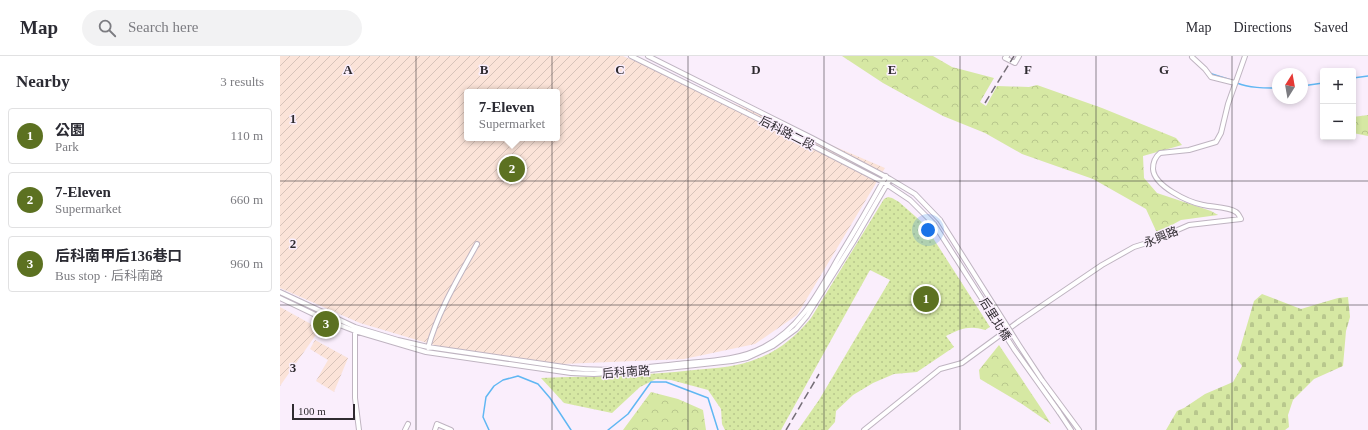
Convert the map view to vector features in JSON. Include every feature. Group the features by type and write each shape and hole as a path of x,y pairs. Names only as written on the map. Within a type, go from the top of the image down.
{"street":[{"name":"后科路二段","path":"631,56 885,183 910,200 934,224"},
{"name":"后科路二段","path":"648,56 888,177 915,194 940,220"},
{"path":"1007,56 1005,58 1015,63 1019,56"},
{"name":"永興路","path":"864,430 940,369 962,363 1024,317 1102,265 1134,247 1150,242 1189,225 1241,219 1235,211 1220,207 1202,205 1187,200 1174,193 1156,178 1153,171 1155,160 1157,155 1160,153 1189,150 1216,142 1221,133 1235,83 1245,56"},
{"path":"1192,57 1211,76 1235,83"},
{"path":"746,113 749,106"},
{"name":"后科南路","path":"281,299 355,329 426,352 571,373 594,374 679,367 748,358 773,346 792,332 804,320 888,177"},
{"name":"后里北橋","path":"940,220 1014,339 1079,430"},
{"name":"后里北橋","path":"934,224 1014,349 1071,430"},
{"name":"后科南路","path":"280,292 355,329 428,347 591,370 640,368 732,358 763,347 793,326 805,313 852,240"},
{"path":"426,352 447,300 477,244"},
{"path":"281,299 285,295"},
{"path":"355,329 355,398 360,430"},
{"path":"405,430 408,424"},
{"path":"435,430 437,424 451,430"}],"shaded area":[{"path":"280,56 623,56 885,168 797,315 755,344 684,359 562,364 444,348 360,323 280,288"},
{"path":"280,307 320,329 280,386"},
{"path":"315,340 348,358 334,392 316,381 328,360 310,349"}],"green space":[{"path":"842,56 933,56 952,67 994,78 980,102 986,106 997,86 1029,87 1037,85 1102,108 1176,138 1182,145 1143,156 1144,178 1157,193 1211,211 1218,215 1181,220 1157,233 1146,209 1093,179 1022,154 985,133 943,116 883,83"},
{"path":"1368,115 1368,136 1356,134 1356,117"},
{"path":"888,197 899,202 924,224 990,327 985,330 965,328 956,331 946,336 954,347 917,372 894,374 873,383 853,395 836,411 835,422 828,430 798,430 819,400 890,280 870,270 781,430 725,430 722,424 721,409 708,390 671,380 656,379 640,387 612,413 564,403 541,378 637,375 710,369 727,367 767,355 788,341 811,318 884,199"},
{"path":"1262,294 1301,309 1338,298 1348,297 1350,317 1346,331 1343,366 1314,379 1293,400 1288,415 1289,427 1285,430 1166,430 1177,411 1205,394 1233,382 1242,366 1237,359 1254,301"},
{"path":"999,345 1051,424 1022,404 980,379 979,370"},
{"path":"651,392 678,399 703,410 706,430 623,430"}],"waterway":[{"path":"1209,72 1231,80"},
{"path":"1356,78 1368,76"},
{"path":"1237,83 1252,87 1272,88"},
{"path":"1308,85 1320,83"},
{"path":"489,430 483,417 486,397 494,386 503,380 518,376 538,384 550,398 571,430"},
{"path":"608,430 628,414 651,382 666,382 708,398 718,430"}],"railway":[{"path":"985,103 1014,56"},
{"path":"786,430 819,374"}],"place":[{"name":"7-Eleven","path":"512,169"},
{"name":"公園","path":"926,299"},
{"name":"后科南甲后136巷口","path":"326,324"}]}
